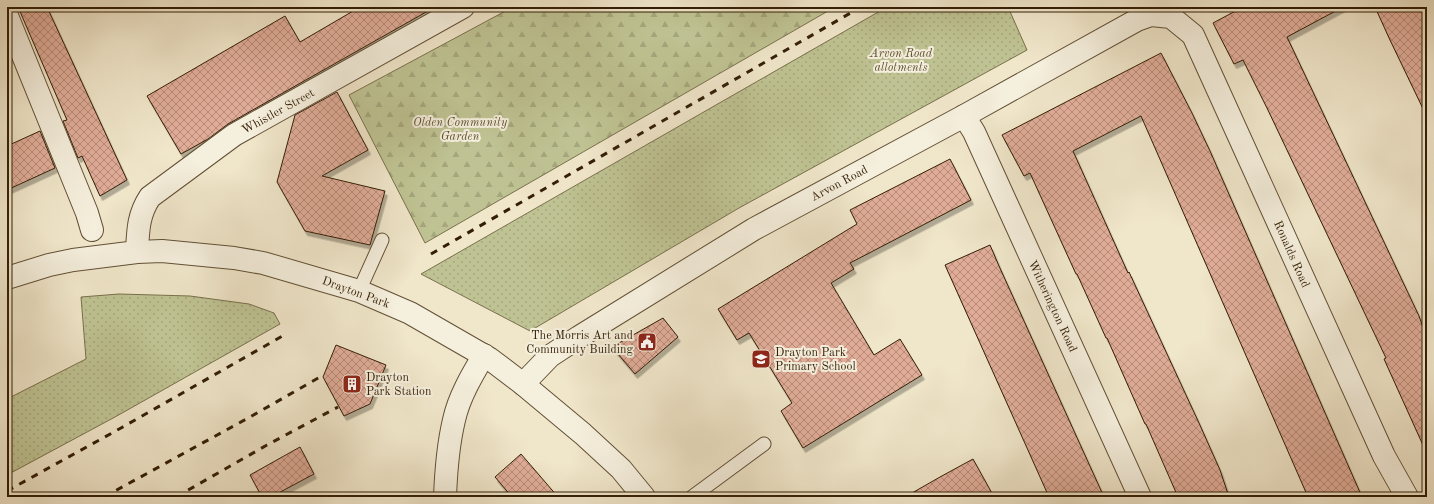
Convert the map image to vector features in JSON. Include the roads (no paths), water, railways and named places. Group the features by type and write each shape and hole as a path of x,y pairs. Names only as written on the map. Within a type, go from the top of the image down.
{"street":[{"name":"Whistler Street","path":"137,252 138,223 144,206 150,196 234,135 463,7"},
{"name":"Arvon Road","path":"523,384 550,356 754,229 964,116 1137,20 1152,15 1172,17"},
{"path":"7,16 87,213 92,230"},
{"name":"Ronalds Road","path":"1172,17 1193,35 1384,456 1407,497"},
{"name":"Witherington Road","path":"964,116 974,132 1140,497"},
{"name":"Drayton Park","path":"7,278 49,265 73,260 137,252 162,251 234,258 263,263 359,291 410,313 484,355 523,384 583,434 621,469 644,497"},
{"path":"445,497 446,468 454,419 467,384 484,355"}],"lane":[{"path":"359,291 382,240"},
{"path":"692,497 764,444"}],"railway":[{"path":"431,254 861,7"},
{"path":"7,491 286,334"},
{"path":"104,497 320,377"},
{"path":"176,497 267,445 338,407"}],"place":[{"name":"The Morris Art and Community Building","path":"647,342"},
{"name":"Drayton Park Primary School","path":"761,359"},
{"name":"Drayton Park Station","path":"352,384"}],"park label":[{"name":"Arvon Road allotments","path":"901,60"},
{"name":"Olden Community Garden","path":"460,129"}]}
